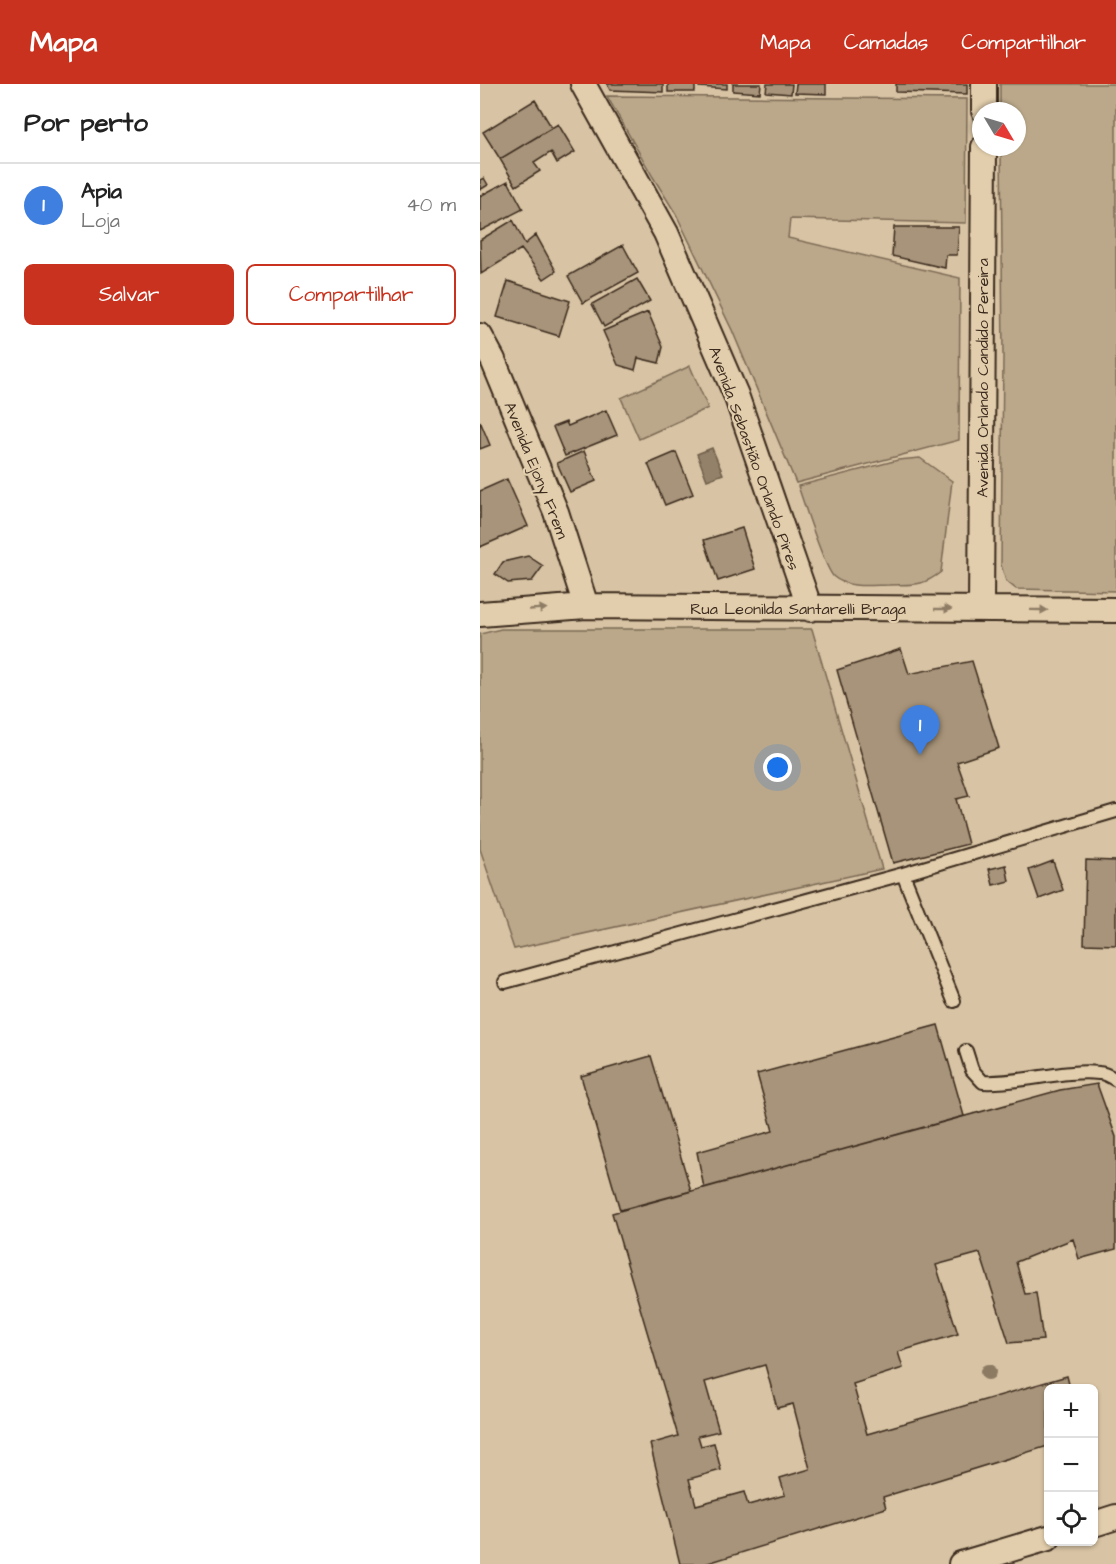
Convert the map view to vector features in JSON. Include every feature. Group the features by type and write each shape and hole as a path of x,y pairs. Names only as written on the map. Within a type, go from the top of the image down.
{"street":[{"name":"Avenida Sebastião Orlando Pires","path":"583,84 666,233 736,395 810,609"},
{"path":"984,84 984,102"},
{"name":"Avenida Orlando Candido Pereira","path":"981,609 984,156"},
{"name":"Avenida Ejony Frem","path":"480,336 493,360 556,512 586,606"},
{"name":"Rua Leonilda Santarelli Braga","path":"480,614 586,606 1116,610"},
{"path":"1098,1523 1116,1517"},
{"path":"962,1564 1044,1539"}],"lane":[{"path":"505,982 903,874 1116,811"},
{"path":"903,874 954,1001"},
{"path":"966,1051 972,1070 983,1082 1003,1083 1080,1073 1101,1073 1116,1080"}],"shaded area":[{"path":"1000,84 1116,84 1116,591 1016,589 1006,581 1001,565 1003,357 1001,156 1026,156 1026,102 1000,102"},
{"path":"607,96 967,99 966,223 790,219 788,238 960,278 959,440 796,483 732,330 676,214"},
{"path":"690,366 708,408 639,439 621,398"},
{"path":"712,448 723,474 707,480 697,454"},
{"path":"920,458 952,481 941,572 923,582 911,584 853,585 834,577 820,549 798,486 898,460"},
{"path":"501,629 812,629 882,869 514,949 480,849 480,634"}],"building":[{"path":"607,84 663,84 663,92 610,90"},
{"path":"668,84 695,84 695,92 668,92"},
{"path":"699,84 727,84 727,89 699,87"},
{"path":"733,84 761,84 760,93 733,91"},
{"path":"767,84 792,84 791,94 766,92"},
{"path":"796,84 826,84 826,94 795,93"},
{"path":"896,84 967,84 967,94 896,92"},
{"path":"535,100 552,128 500,159 483,132"},
{"path":"558,124 575,152 557,163 551,152 534,163 540,171 516,186 500,159"},
{"path":"484,178 488,185 480,190 480,180"},
{"path":"508,181 523,209 480,231 480,196"},
{"path":"513,220 525,244 536,235 556,271 544,279 521,249 481,274 480,240"},
{"path":"894,227 959,227 957,255 946,255 945,268 892,256"},
{"path":"623,245 638,273 583,303 568,276"},
{"path":"637,279 650,301 604,327 592,304"},
{"path":"508,281 570,301 559,336 497,317"},
{"path":"648,312 663,347 659,363 638,358 635,370 618,365 603,331"},
{"path":"606,410 617,435 565,456 553,427 566,422 568,426"},
{"path":"480,421 490,445 480,449"},
{"path":"584,451 596,481 570,492 557,463"},
{"path":"676,452 693,494 665,505 648,464"},
{"path":"507,479 528,526 480,547 480,491"},
{"path":"742,528 755,569 718,581 704,540"},
{"path":"528,556 543,566 532,581 508,583 495,574 503,562"},
{"path":"901,649 909,674 972,661 999,748 957,762 969,796 956,799 968,844 893,863 837,670"},
{"path":"1086,860 1116,861 1116,945 1084,944"},
{"path":"1053,861 1063,890 1039,899 1029,870"},
{"path":"1006,865 1009,881 993,885 989,869"},
{"path":"938,1025 964,1116 704,1188 697,1152 773,1131 757,1074"},
{"path":"651,1056 691,1191 620,1210 581,1076"},
{"path":"1097,1084 1116,1137 1116,1249 1079,1259 1073,1239 1016,1262 1025,1294 1036,1293 1043,1340 1009,1343 980,1253 936,1265 958,1334 898,1352 903,1368 853,1384 867,1434 1067,1376 1069,1384 1044,1384 1044,1447 883,1497 886,1508 705,1564 680,1564 650,1444 678,1436 612,1213 1060,1090","holes":["765,1365 777,1408 793,1404 810,1469 780,1478 785,1495 748,1505 744,1492 696,1505 689,1479 721,1470 714,1443 701,1446 698,1436 719,1431 705,1382"]}],"place":[{"name":"Apia","path":"920,755"}]}
